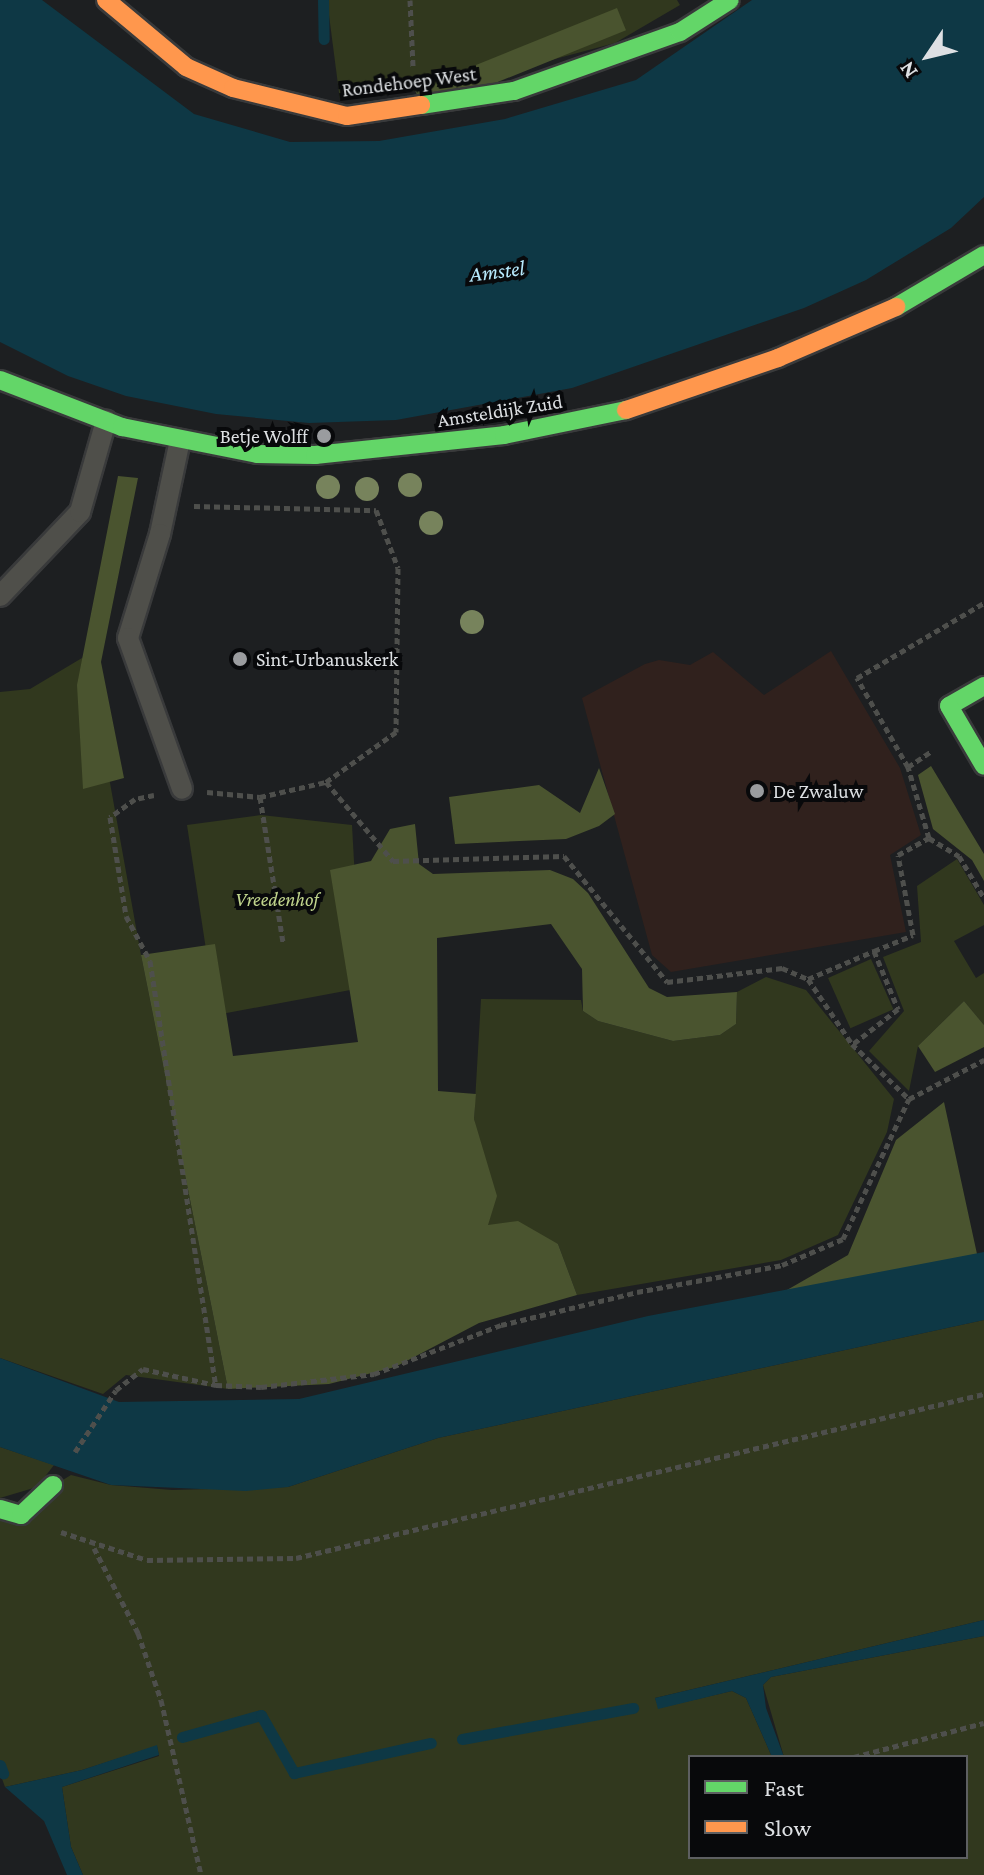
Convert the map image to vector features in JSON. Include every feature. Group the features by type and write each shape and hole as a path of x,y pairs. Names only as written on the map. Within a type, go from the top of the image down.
{"street":[{"name":"Rondehoep West","path":"106,0 186,67 233,88 347,116 514,91 595,66 680,32 730,0"},
{"name":"Amsteldijk Zuid","path":"0,380 106,421 180,440 257,454 315,455 504,435 607,416 778,358 918,297 984,255"},
{"path":"984,686 949,706 984,766"},
{"path":"0,1509 21,1515 53,1485"}],"lane":[{"path":"0,596 80,512 106,421"},
{"path":"180,440 128,638 182,789"}],"path":[{"path":"410,0 412,104"},
{"path":"165,505 376,510 398,568 396,732 326,782 260,797 182,789 135,799 110,817 126,916 150,961 216,1385"},
{"path":"984,603 857,678 908,767 929,838 959,856 984,898"},
{"path":"908,767 963,730"},
{"path":"326,782 393,861 564,856 667,982 782,968 808,979 852,1044 909,1099"},
{"path":"260,797 283,943"},
{"path":"808,979 913,935 898,855 929,838"},
{"path":"852,1044 898,1009 874,951"},
{"path":"53,1485 116,1390 143,1369 216,1385 261,1387 374,1374 501,1325 637,1292 782,1265 843,1239 909,1099 984,1060"},
{"path":"201,1875 161,1700 138,1633 93,1546 147,1560 296,1558 984,1394"},
{"path":"862,1755 984,1723"}],"shaded area":[{"name":"De Zwaluw","path":"831,651 900,768 921,835 890,855 906,932 671,972 652,955 582,698 645,664 659,660 690,665 713,652 764,695"}],"green space":[{"path":"327,0 677,0 680,5 615,43 454,86 340,100"},
{"path":"617,8 626,30 424,112 415,90"},
{"path":"118,476 138,478 101,662 124,778 83,789 77,685"},
{"path":"87,655 141,955 228,1389 126,1375 103,1394 0,1358 0,692 30,689"},
{"path":"931,766 984,854 984,881 972,860 933,829 918,775"},
{"path":"599,768 615,814 599,826 566,839 455,844 449,797 539,785 580,813"},
{"name":"Vreedenhof","path":"261,815 352,825 361,988 216,1015 187,825"},
{"path":"415,824 419,864 433,874 550,870 573,879 588,893 649,988 667,997 737,992 736,1024 720,1035 673,1041 598,1021 583,1011 582,969 551,924 437,938 438,1091 476,1094 474,1119 497,1196 488,1225 518,1221 558,1244 577,1295 479,1323 395,1367 329,1384 228,1389 141,955 215,944 233,1056 358,1042 330,870 371,861 390,829"},
{"path":"957,859 984,905 984,925 954,941 976,978 984,973 984,1025 964,1001 918,1046 909,1091 869,1051 904,1011 883,957 921,942 917,886"},
{"path":"871,959 893,1009 850,1028 828,978"},
{"path":"766,977 806,990 894,1099 887,1132 838,1235 781,1260 577,1295 558,1244 487,1226 474,1119 481,999 581,1000 583,1011 598,1021 673,1041 720,1035 736,1024 737,992"},
{"path":"964,1001 984,1025 984,1047 935,1072 918,1046"},
{"path":"944,1102 977,1254 780,1294 848,1255 896,1140"},
{"path":"984,1320 984,1620 655,1698 659,1708 732,1691 746,1698 771,1755 688,1755 688,1859 968,1859 968,1755 783,1755 763,1685 771,1677 984,1636 984,1875 83,1875 71,1847 62,1787 159,1756 157,1746 82,1770 5,1787 0,1773 0,1518 71,1475 111,1485 172,1490 288,1487 438,1438"},
{"path":"0,1447 54,1465 37,1487 0,1498"}],"water":[{"name":"Amstel","path":"0,0 42,0 194,114 290,142 379,141 505,119 636,80 752,0 984,0 984,197 951,228 866,280 804,308 572,388 396,420 309,423 216,414 126,396 68,376 0,342"},
{"path":"984,1252 984,1320 438,1438 288,1487 246,1491 111,1485 0,1447 0,1358 119,1402 299,1399 648,1316"},
{"path":"984,1620 984,1636 771,1677 763,1685 766,1708 783,1755 771,1755 746,1698 732,1691 658,1709 655,1698"},
{"path":"157,1745 159,1755 62,1787 71,1847 83,1875 67,1875 44,1821 5,1787 82,1770"}],"waterway":[{"path":"323,0 324,39"},
{"path":"462,1739 633,1708"},
{"path":"182,1737 261,1715 294,1773 431,1743"},
{"path":"0,1765 3,1773"}],"traffic: fast":[{"path":"421,105 514,91 680,32 730,0"},
{"path":"896,307 984,255"},
{"path":"0,380 122,427 257,454 315,455 504,435 626,410"},
{"path":"984,686 949,706 984,766"},
{"path":"0,1509 21,1515 53,1485"}],"traffic: slow":[{"path":"106,0 186,67 233,88 347,116 421,105"},
{"path":"626,410 778,358 896,307"}],"place":[{"name":"Betje Wolff","path":"324,436"},
{"name":"Sint-Urbanuskerk","path":"240,659"},
{"name":"De Zwaluw","path":"757,791"}]}
